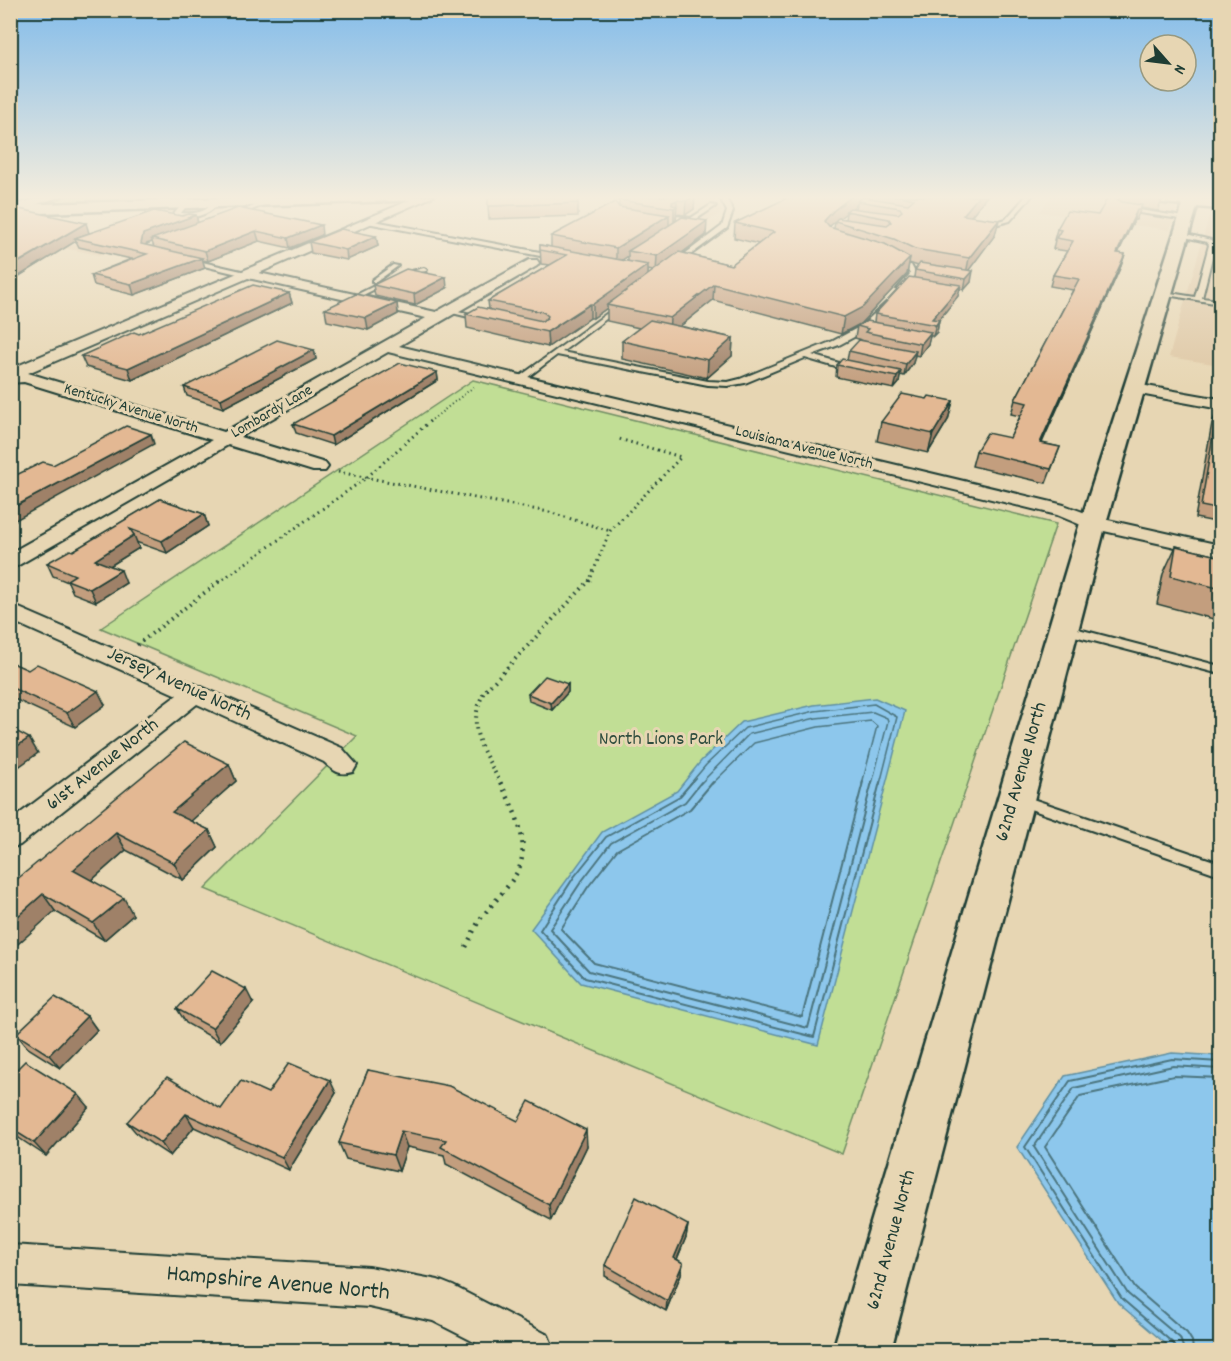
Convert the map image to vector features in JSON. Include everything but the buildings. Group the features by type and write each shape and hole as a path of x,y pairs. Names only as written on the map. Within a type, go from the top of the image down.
{"street":[{"path":"10,377 280,260"},
{"name":"62nd Avenue North","path":"862,1350 1093,523 1135,388 1181,296 1183,260"},
{"name":"Lombardy Lane","path":"10,562 533,263"},
{"path":"246,274 348,297 444,314"},
{"name":"Louisiana Avenue North","path":"386,347 1064,512 1093,523 1221,551"},
{"name":"Kentucky Avenue North","path":"10,377 25,377 319,467"},
{"path":"1135,388 1221,404"},
{"name":"Jersey Avenue North","path":"10,611 301,740 333,755 344,765"},
{"name":"61st Avenue North","path":"10,837 195,693"},
{"name":"Hampshire Avenue North","path":"10,1265 369,1287 438,1301 533,1350"}],"lane":[{"path":"181,260 246,274"},
{"path":"666,270 681,260"},
{"path":"555,353 708,383 728,384 742,381 836,343 864,328 915,270 894,260"},
{"path":"348,297 395,266"},
{"path":"348,297 405,273 424,270"},
{"path":"905,283 917,285"},
{"path":"1181,296 1221,302"},
{"path":"520,379 629,300"},
{"path":"444,314 484,318"},
{"path":"864,328 875,330"},
{"path":"836,343 847,346"},
{"path":"806,356 865,372"},
{"path":"1063,629 1221,670"},
{"path":"1015,798 1221,869"}],"path":[{"path":"120,659 206,591 366,478 424,426 494,373"},
{"path":"466,947 479,921 519,868 523,850 522,835 510,801 479,741 474,722 476,708 484,692 588,584 610,531 681,457 619,439"},
{"path":"319,467 549,512 610,531"}],"shaded area":[{"path":"1197,260 1220,260 1220,365 1169,357"}],"green space":[{"name":"North Lions Park","path":"473,380 1056,524 842,1154 205,889 357,736 101,628"}],"water":[{"path":"875,698 905,711 818,1045 581,983 531,929 602,832 677,791 701,761 742,722 814,705"},
{"path":"1172,1053 1220,1056 1220,1350 1173,1350 1118,1303 1017,1147 1065,1076"}]}
